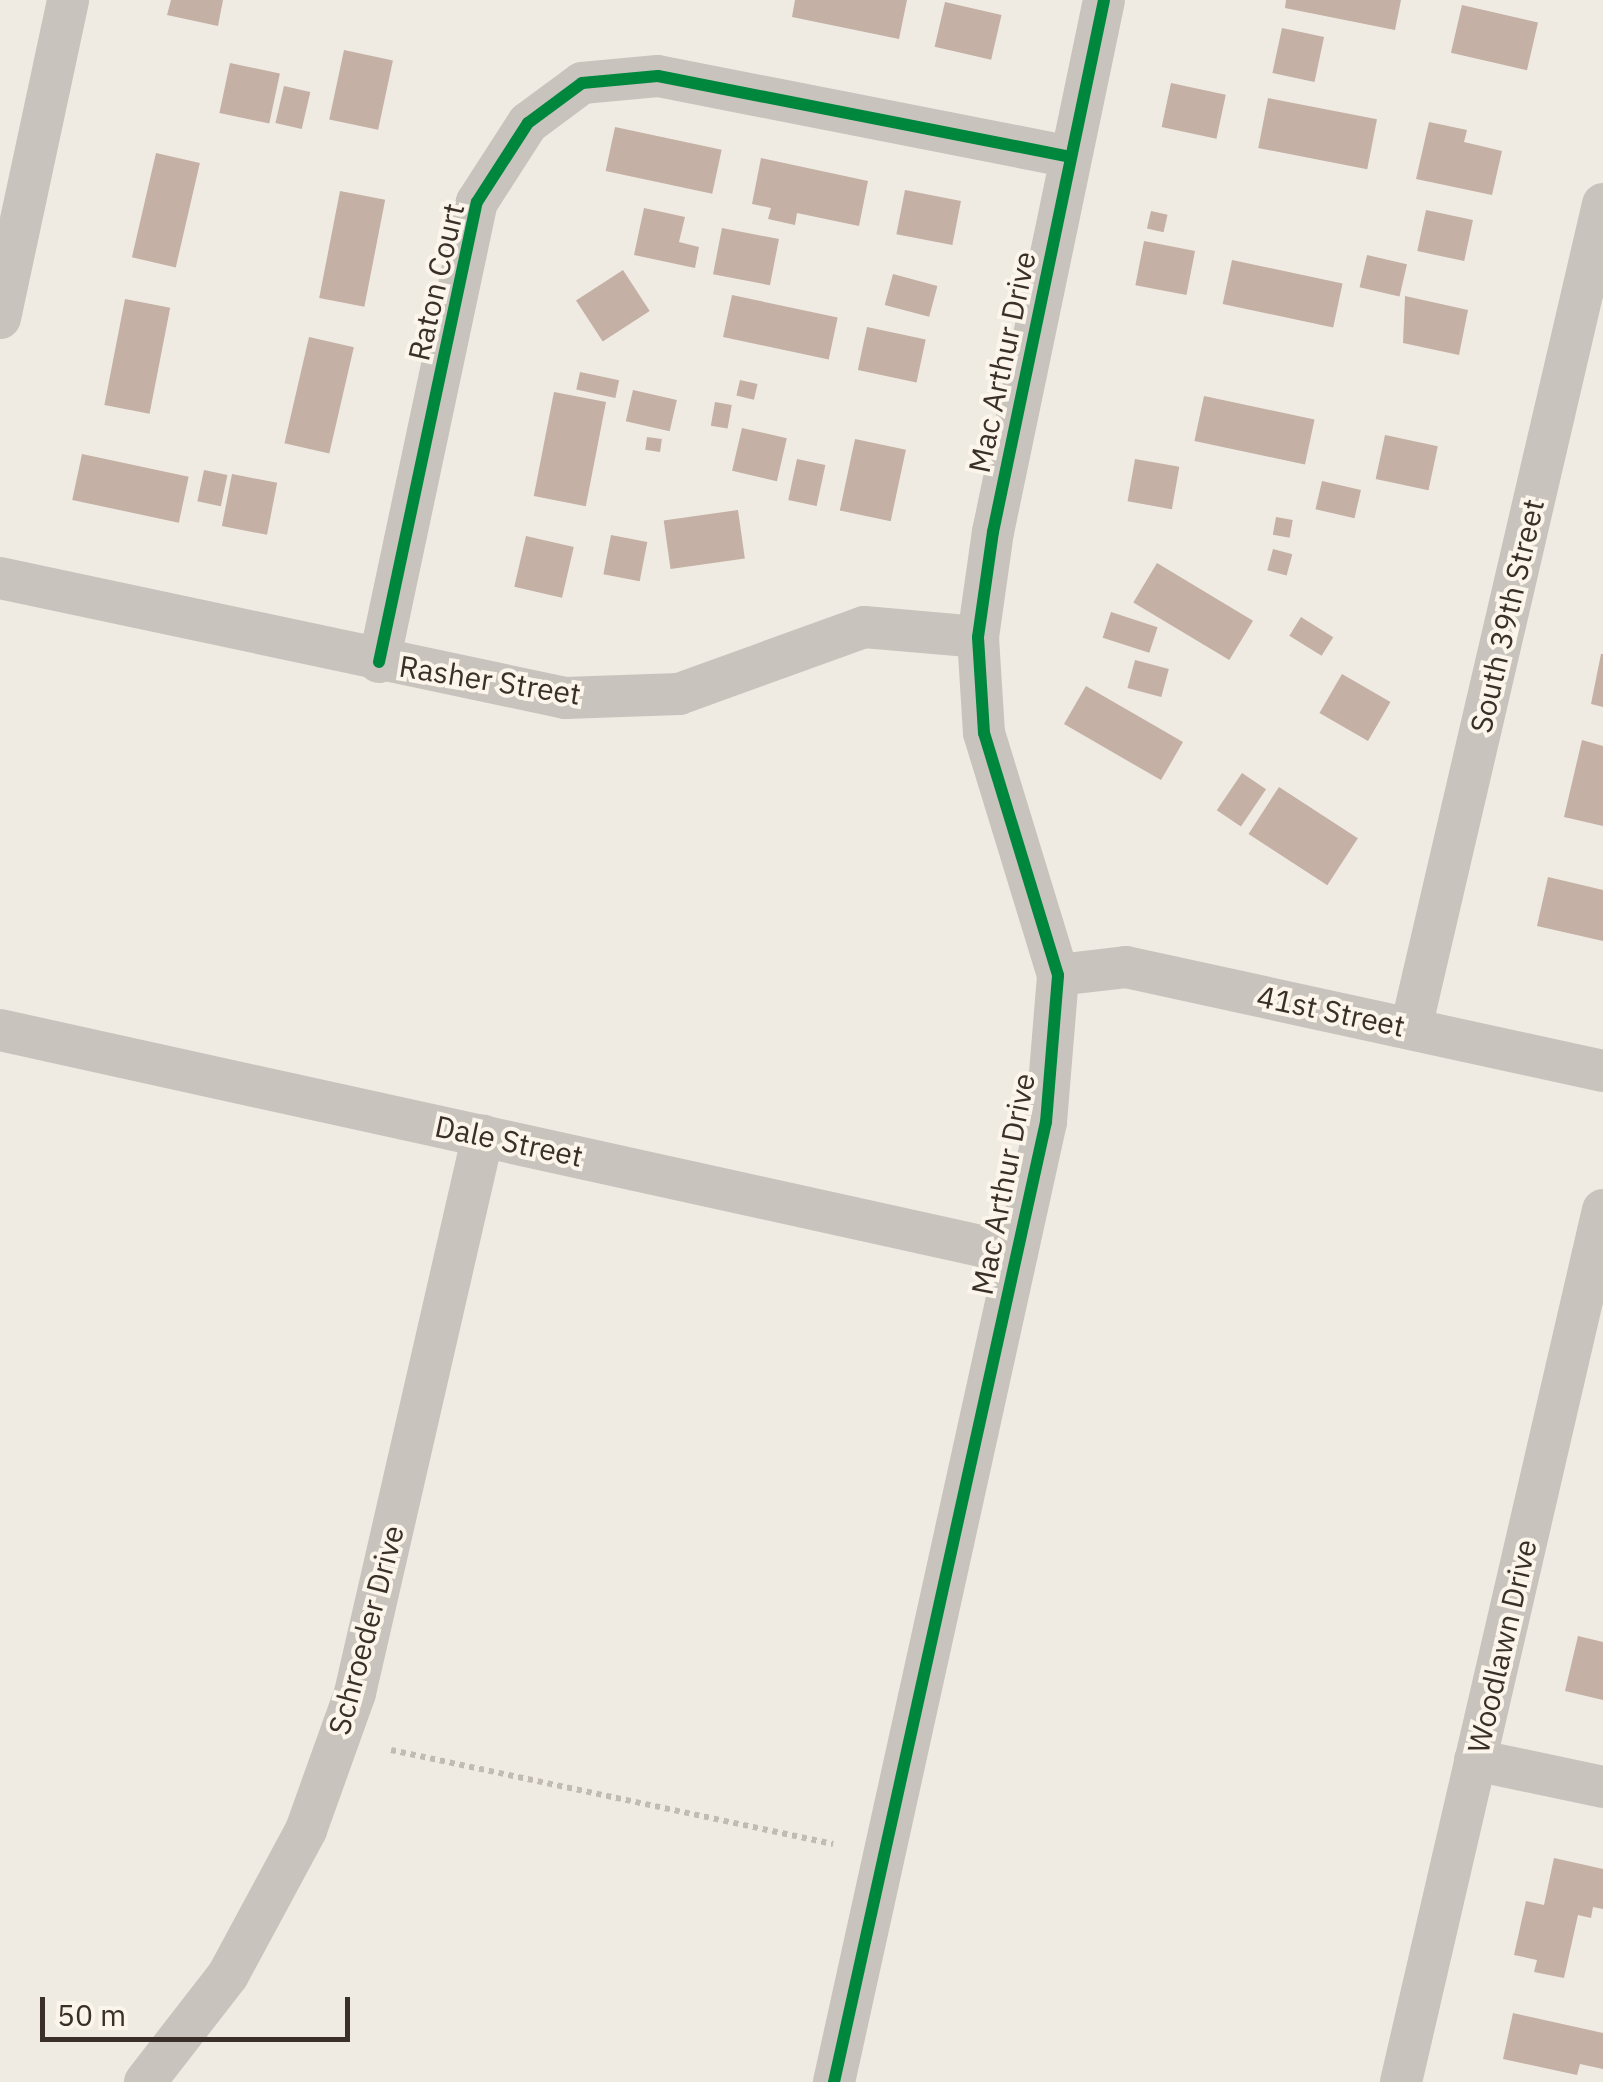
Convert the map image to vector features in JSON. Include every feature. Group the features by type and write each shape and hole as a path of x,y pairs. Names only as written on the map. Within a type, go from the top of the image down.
{"street":[{"path":"0,318 68,0"},
{"name":"Mac Arthur Drive","path":"834,2082 1046,1122 1058,975 984,734 978,637 992,532 1104,0"},
{"name":"Raton Court","path":"378,662 477,202 528,123 582,83 658,76 1070,157"},
{"name":"South 39th Street","path":"1412,1028 1603,204"},
{"name":"Rasher Street","path":"0,578 378,662 565,698 680,694 864,627 978,637"},
{"name":"41st Street","path":"1058,975 1126,968 1603,1071"},
{"name":"Dale Street","path":"0,1030 1017,1254"},
{"name":"Schroeder Drive","path":"145,2082 228,1975 306,1830 355,1692 484,1135"},
{"name":"Woodlawn Drive","path":"1401,2082 1603,1210"},
{"path":"1476,1760 1603,1787"}],"path":[{"path":"391,1750 833,1844"}],"building":[{"path":"171,0 223,0 218,26 167,15"},
{"path":"795,0 907,0 899,39 792,17"},
{"path":"1286,0 1401,0 1395,30 1285,8"},
{"path":"945,2 1002,15 991,60 935,47"},
{"path":"1462,5 1538,23 1527,70 1451,53"},
{"path":"1282,28 1324,37 1314,82 1272,73"},
{"path":"344,50 393,60 378,130 329,119"},
{"path":"230,63 280,74 269,123 219,113"},
{"path":"1171,83 1226,95 1216,139 1162,127"},
{"path":"284,86 310,92 302,129 275,123"},
{"path":"1268,98 1377,119 1367,169 1258,148"},
{"path":"1429,122 1467,130 1464,142 1502,151 1492,195 1416,179"},
{"path":"615,127 722,150 712,194 606,171"},
{"path":"156,153 200,163 176,267 132,257"},
{"path":"761,158 868,181 859,226 797,213 795,225 768,219 771,208 752,204"},
{"path":"905,190 961,201 952,245 896,234"},
{"path":"340,191 385,200 364,307 319,298"},
{"path":"644,208 685,217 679,242 699,247 695,268 634,255"},
{"path":"1426,210 1473,220 1464,261 1417,251"},
{"path":"1151,211 1168,215 1164,232 1147,229"},
{"path":"722,228 779,239 770,285 713,274"},
{"path":"1144,241 1195,251 1186,295 1135,285"},
{"path":"1367,255 1407,264 1400,296 1360,287"},
{"path":"1232,260 1343,283 1333,328 1223,304"},
{"path":"623,270 650,311 603,342 576,300"},
{"path":"893,274 937,286 929,317 885,305"},
{"path":"732,295 838,317 829,360 723,337"},
{"path":"1405,296 1468,310 1459,355 1403,343"},
{"path":"125,299 170,308 150,414 104,405"},
{"path":"867,327 926,339 917,383 858,370"},
{"path":"309,337 354,347 329,454 284,443"},
{"path":"580,372 619,380 615,398 576,390"},
{"path":"740,380 758,384 754,400 736,396"},
{"path":"633,390 677,400 670,431 626,421"},
{"path":"554,392 606,402 586,506 534,496"},
{"path":"1204,396 1315,419 1305,464 1194,441"},
{"path":"715,402 732,405 728,429 711,426"},
{"path":"742,428 787,438 777,481 732,471"},
{"path":"1385,435 1438,446 1428,490 1376,479"},
{"path":"647,437 662,439 660,452 645,450"},
{"path":"855,439 906,450 891,521 840,510"},
{"path":"82,454 189,477 179,523 72,500"},
{"path":"797,459 825,465 817,506 788,500"},
{"path":"1135,459 1179,467 1172,509 1128,501"},
{"path":"204,470 227,475 221,506 197,501"},
{"path":"232,474 277,483 267,535 222,526"},
{"path":"1322,481 1361,490 1354,518 1315,509"},
{"path":"738,510 745,559 671,569 664,520"},
{"path":"1276,517 1293,520 1290,538 1273,535"},
{"path":"611,535 647,542 640,581 603,574"},
{"path":"526,536 574,547 562,598 514,587"},
{"path":"1273,549 1292,554 1287,575 1267,570"},
{"path":"1157,563 1253,621 1229,660 1133,602"},
{"path":"1111,612 1158,627 1149,653 1103,638"},
{"path":"1301,617 1333,637 1322,656 1289,636"},
{"path":"1603,654 1603,707 1591,704"},
{"path":"1135,660 1169,669 1161,697 1127,688"},
{"path":"1342,674 1390,702 1368,741 1320,713"},
{"path":"1086,686 1183,742 1161,780 1064,724"},
{"path":"1582,740 1603,746 1603,826 1564,817"},
{"path":"1242,773 1266,789 1241,827 1217,810"},
{"path":"1279,787 1358,838 1327,885 1249,834"},
{"path":"1548,877 1603,890 1603,941 1537,926"},
{"path":"1578,1636 1603,1642 1603,1700 1565,1691"},
{"path":"1554,1858 1603,1869 1603,1909 1593,1907 1591,1918 1578,1915 1564,1978 1534,1972 1537,1960 1514,1955 1526,1901 1544,1905"},
{"path":"1513,2013 1603,2033 1603,2069 1580,2064 1577,2075 1503,2059"}],"cycle path":[{"path":"834,2082 1046,1122 1058,975 984,733 978,637 993,532 1104,0"},
{"path":"379,662 477,202 528,123 582,83 658,76 1070,157"}]}
